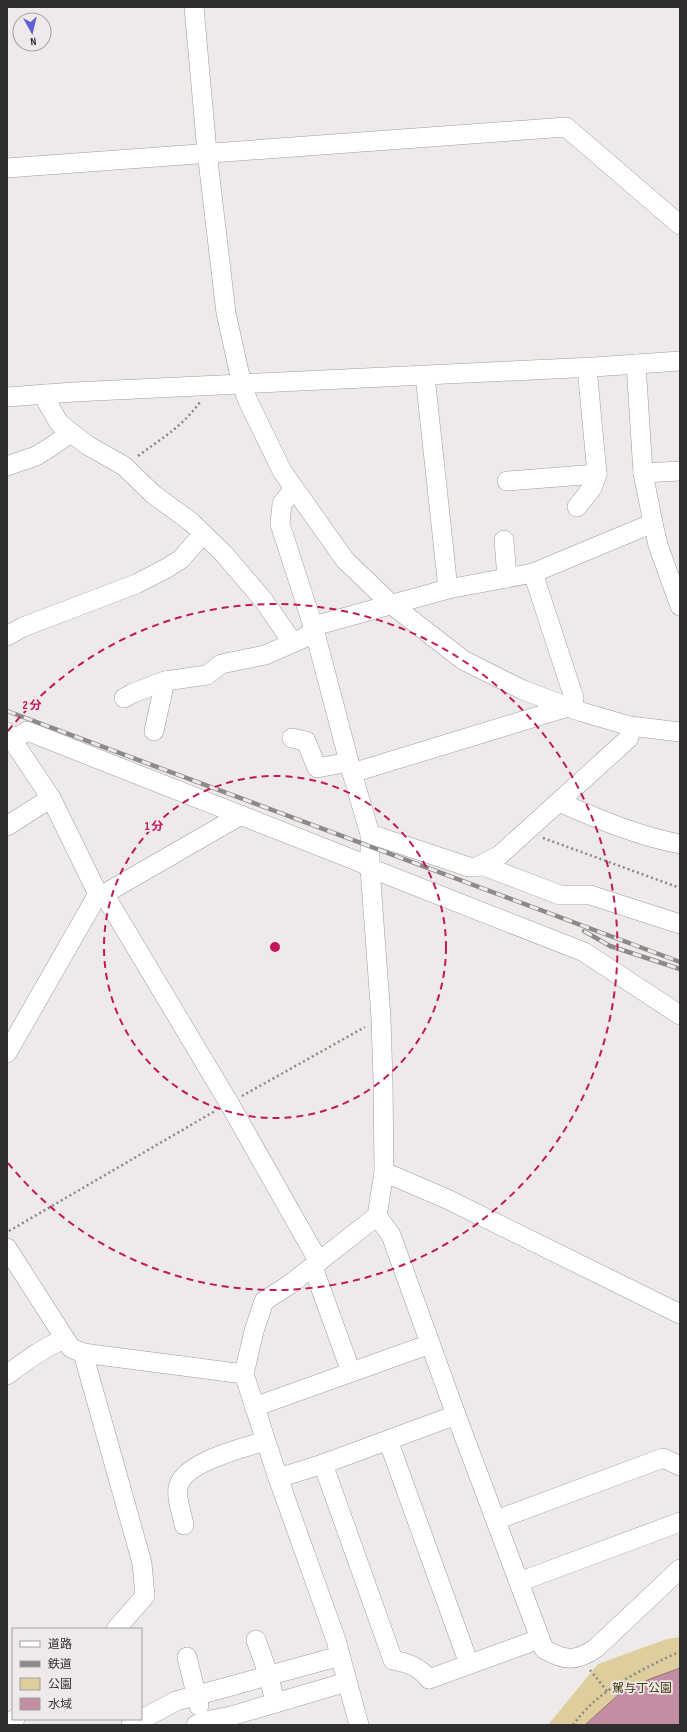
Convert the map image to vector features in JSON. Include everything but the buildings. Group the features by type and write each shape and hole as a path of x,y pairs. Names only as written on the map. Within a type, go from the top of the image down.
{"street":[{"path":"194,7 207,152 226,313 242,385 248,401 282,471 345,560 391,604 464,660 523,690 568,707 630,726 680,732"},
{"path":"7,168 207,152 566,127 680,225"},
{"path":"7,397 201,386 587,368 680,361"},
{"path":"636,364 643,473 653,523 671,556 680,606"},
{"path":"577,507 592,488 597,474 587,368"},
{"path":"425,376 448,588"},
{"path":"45,394 47,402 58,423 87,445 124,466 154,495 190,521 203,534 248,581 293,643"},
{"path":"7,466 36,456 71,433"},
{"path":"643,473 680,470"},
{"path":"507,481 597,474"},
{"path":"294,488 282,504 280,524 314,629 350,767 370,834 370,868 381,1018 384,1172 377,1216 316,1264 264,1301 254,1331 244,1374 278,1478 336,1640 359,1725"},
{"path":"124,698 165,681 207,675 221,664 265,655 304,638 321,624 448,588 533,573 653,523"},
{"path":"7,636 23,627 136,584 167,568 181,559 203,534"},
{"path":"504,540 506,578"},
{"path":"292,738 306,741 317,768 350,767 568,707 574,698 533,573"},
{"path":"154,731 165,681"},
{"path":"370,834 469,867 477,867 500,855 629,738 630,726"},
{"path":"351,1372 316,1264 229,1103 101,894 51,798 10,736 27,731 584,952 680,1015"},
{"path":"7,826 51,798"},
{"path":"559,802 615,826 680,844"},
{"path":"7,1053 101,894 241,815"},
{"path":"481,864 560,896 590,895 680,924"},
{"path":"384,1172 447,1199 680,1314"},
{"path":"377,1216 391,1235 456,1415 544,1649 570,1660 580,1657 596,1648 680,1570"},
{"path":"7,1248 71,1348 83,1353 244,1374"},
{"path":"7,1375 32,1357 53,1344 65,1339"},
{"path":"254,1407 430,1344"},
{"path":"83,1353 142,1563 145,1596 117,1628"},
{"path":"278,1478 323,1464 456,1415"},
{"path":"388,1440 469,1664"},
{"path":"184,1525 178,1488 182,1478 209,1459 266,1441"},
{"path":"496,1520 663,1458 680,1466"},
{"path":"323,1464 393,1660 408,1662 423,1670 429,1679 539,1639"},
{"path":"519,1582 680,1522"},
{"path":"256,1640 269,1676 275,1703"},
{"path":"142,1719 176,1701 340,1656"},
{"path":"187,1657 196,1696 200,1723 231,1716 347,1682"},
{"path":"131,1725 140,1720"}],"path":[{"path":"124,466 175,430 189,417 201,401 201,386"},
{"path":"526,832 680,888"},
{"path":"7,1232 229,1103 381,1018"},
{"path":"573,1725 579,1716 607,1691 630,1676 674,1654 680,1653"},
{"path":"580,1657 607,1691"}],"green space":[{"name":"駕与丁公園","path":"680,1637 680,1725 548,1725 598,1664 667,1639"}],"water":[{"path":"680,1668 680,1725 585,1725 619,1694 650,1679"}],"railway":[{"path":"7,711 680,962"},
{"path":"584,931 610,946 680,969"}]}
